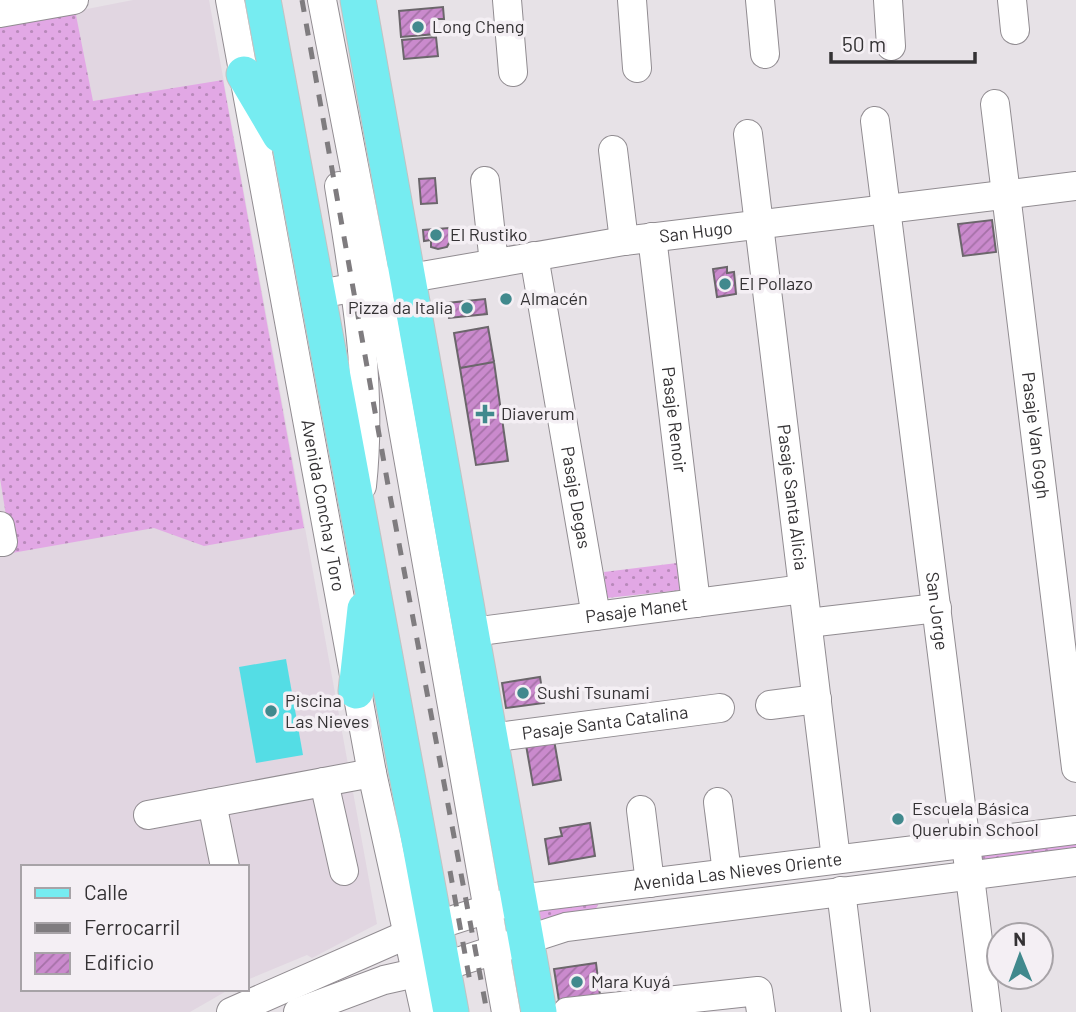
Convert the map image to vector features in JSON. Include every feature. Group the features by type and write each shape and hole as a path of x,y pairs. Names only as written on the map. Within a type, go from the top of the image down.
{"main road":[{"name":"Avenida Concha y Toro","path":"263,0 369,571 420,931 429,970 451,1012"},
{"path":"358,0 380,284 474,647 490,738 503,904 510,946 539,1012"},
{"path":"244,74 293,157"},
{"path":"356,691 369,571"}],"street":[{"path":"0,13 74,0"},
{"name":"Avenida Concha y Toro","path":"230,0 372,773 420,931"},
{"path":"311,0 380,284 366,403 359,512"},
{"path":"322,0 380,284 465,789 503,904"},
{"path":"507,0 513,72"},
{"path":"632,0 637,68"},
{"path":"760,0 765,54"},
{"path":"888,0 891,46"},
{"path":"1012,0 1015,30"},
{"name":"Pasaje Van Gogh","path":"995,104 1076,768"},
{"name":"San Jorge","path":"875,121 987,1012"},
{"name":"Pasaje Santa Alicia","path":"748,134 836,859"},
{"name":"Pasaje Renoir","path":"613,150 638,239 696,603"},
{"path":"485,181 494,263"},
{"name":"San Hugo","path":"318,294 638,239 1076,186"},
{"name":"Pasaje Degas","path":"534,256 596,615"},
{"path":"0,526 3,542 0,542"},
{"name":"Pasaje Manet","path":"474,647 596,615 803,589"},
{"path":"808,623 937,608"},
{"path":"465,789 474,647"},
{"path":"770,705 817,699"},
{"name":"Pasaje Santa Catalina","path":"490,738 720,708"},
{"path":"148,815 372,773"},
{"path":"324,782 344,871"},
{"path":"719,802 727,873"},
{"path":"212,803 225,865"},
{"path":"641,810 659,882 672,912"},
{"name":"Avenida Las Nieves Oriente","path":"231,1012 420,931 503,904 1076,830"},
{"name":"Avenida Las Nieves Oriente","path":"298,1012 384,979 429,970 588,923 1076,862"},
{"path":"841,891 856,1012"},
{"path":"506,1012 510,946"},
{"name":"Avenida Concha y Toro","path":"425,1012 429,970"},
{"path":"567,1012 708,1004 758,991 761,1012"}],"shaded area":[{"path":"133,0 209,0 377,924 312,958 307,955 248,980 248,865 21,865 21,991 227,991 190,1012 0,1012 0,26"},
{"path":"75,10 93,101 223,80 304,528 204,546 154,528 12,553 0,478 0,26"},
{"path":"677,563 682,590 607,598 604,572"},
{"path":"1076,842 1076,855 976,867 975,855"},
{"path":"652,894 599,903 593,914 532,927 529,908"}],"water":[{"name":"Piscina Las Nieves","path":"286,659 303,755 256,763 239,667"}],"building":[{"name":"Long Cheng","path":"443,7 444,19 435,19 436,34 401,37 399,11"},
{"path":"436,37 438,56 404,59 402,40"},
{"path":"435,178 437,203 421,204 419,179"},
{"path":"992,220 996,252 963,256 958,224"},
{"name":"El Rustiko","path":"449,228 450,241 447,247 438,249 431,247 431,240 424,241 423,230"},
{"name":"El Pollazo","path":"727,267 727,273 734,272 736,294 717,297 713,269"},
{"name":"Pizza da Italia","path":"485,299 487,314 449,318 447,303"},
{"path":"488,327 494,362 460,368 454,333"},
{"name":"Diaverum","path":"494,362 508,461 476,465 460,368"},
{"name":"Sushi Tsunami","path":"540,677 544,703 506,708 502,683"},
{"path":"554,740 561,780 533,785 526,745"},
{"path":"590,823 595,856 549,864 545,839 562,836 560,828"},
{"name":"Mara Kuyá","path":"596,963 600,995 559,1001 554,969"}],"railway":[{"path":"302,0 388,485 487,1012"},
{"path":"450,871 470,982"}],"place":[{"name":"Long Cheng","path":"418,27"},
{"name":"El Rustiko","path":"436,235"},
{"name":"El Pollazo","path":"725,284"},
{"name":"Almacén","path":"506,299"},
{"name":"Pizza da Italia","path":"467,308"},
{"name":"Diaverum","path":"485,414"},
{"name":"Sushi Tsunami","path":"523,693"},
{"name":"Piscina Las Nieves","path":"271,711"},
{"name":"Escuela Básica Querubin School","path":"898,819"},
{"name":"Mara Kuyá","path":"577,982"}]}
